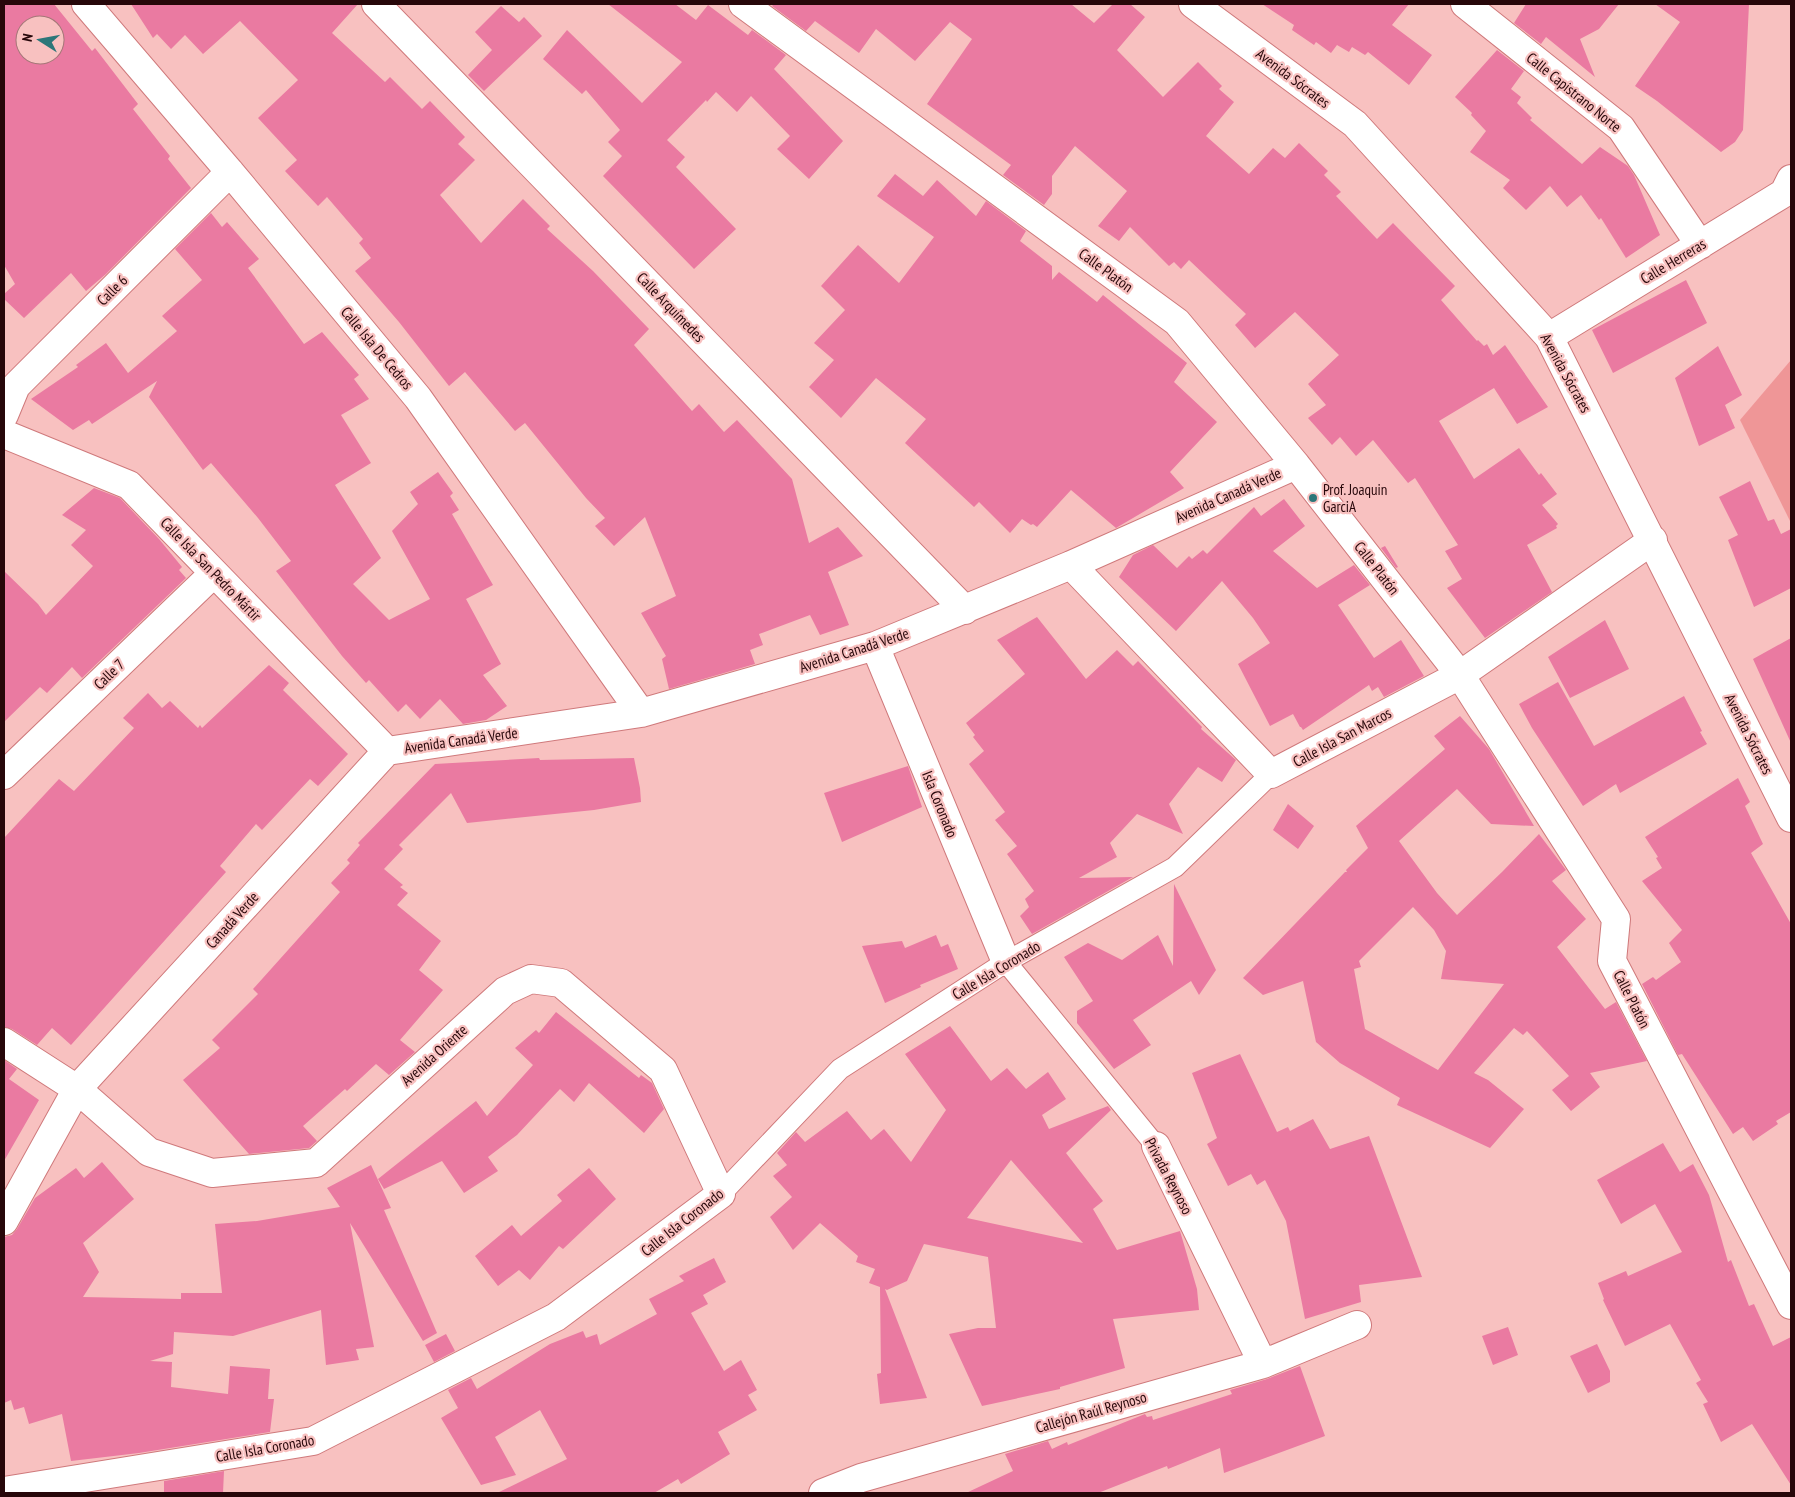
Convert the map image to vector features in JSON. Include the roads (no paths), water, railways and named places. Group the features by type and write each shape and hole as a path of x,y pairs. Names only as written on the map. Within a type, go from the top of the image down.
{"street":[{"name":"Calle Isla De Cedros","path":"86,4 230,172 418,398 641,713"},
{"name":"Calle Arquímedes","path":"376,4 965,610"},
{"name":"Calle Platón","path":"743,4 1177,322 1296,465 1460,675 1616,919 1612,961 1791,1305"},
{"name":"Avenida Sócrates","path":"1193,4 1355,124 1549,337 1653,540 1791,818"},
{"name":"Calle Capistrano Norte","path":"1465,4 1621,128 1700,245"},
{"name":"Calle 6","path":"4,415 16,386 230,172"},
{"name":"Calle Herreras","path":"1549,337 1784,193 1791,179"},
{"name":"Calle Isla San Pedro Mártir","path":"4,434 129,485 387,750"},
{"name":"Avenida Canadá Verde","path":"387,750 641,713 875,646 1071,565 1296,465"},
{"name":"Calle Isla San Marcos","path":"1271,774 1460,675 1653,540"},
{"path":"1071,565 1271,774"},
{"name":"Calle 7","path":"4,775 214,573"},
{"name":"Isla Coronado","path":"875,646 1006,962"},
{"name":"Canadá Verde","path":"4,1222 77,1089 387,750"},
{"name":"Calle Isla Coronado","path":"4,1491 314,1441 556,1317 721,1194 840,1070 1006,962 1175,866 1271,774"},
{"name":"Privada Reynoso","path":"1006,962 1156,1146 1262,1364"},
{"name":"Avenida Oriente","path":"4,1042 77,1089 149,1152 212,1172 316,1163 505,991 531,979 561,983 663,1070 721,1194"},
{"name":"Callejón Raúl Reynoso","path":"823,1493 861,1478 1262,1364 1357,1325"}],"place":[{"name":"Prof. Joaquin GarciA","path":"1313,498"}]}
